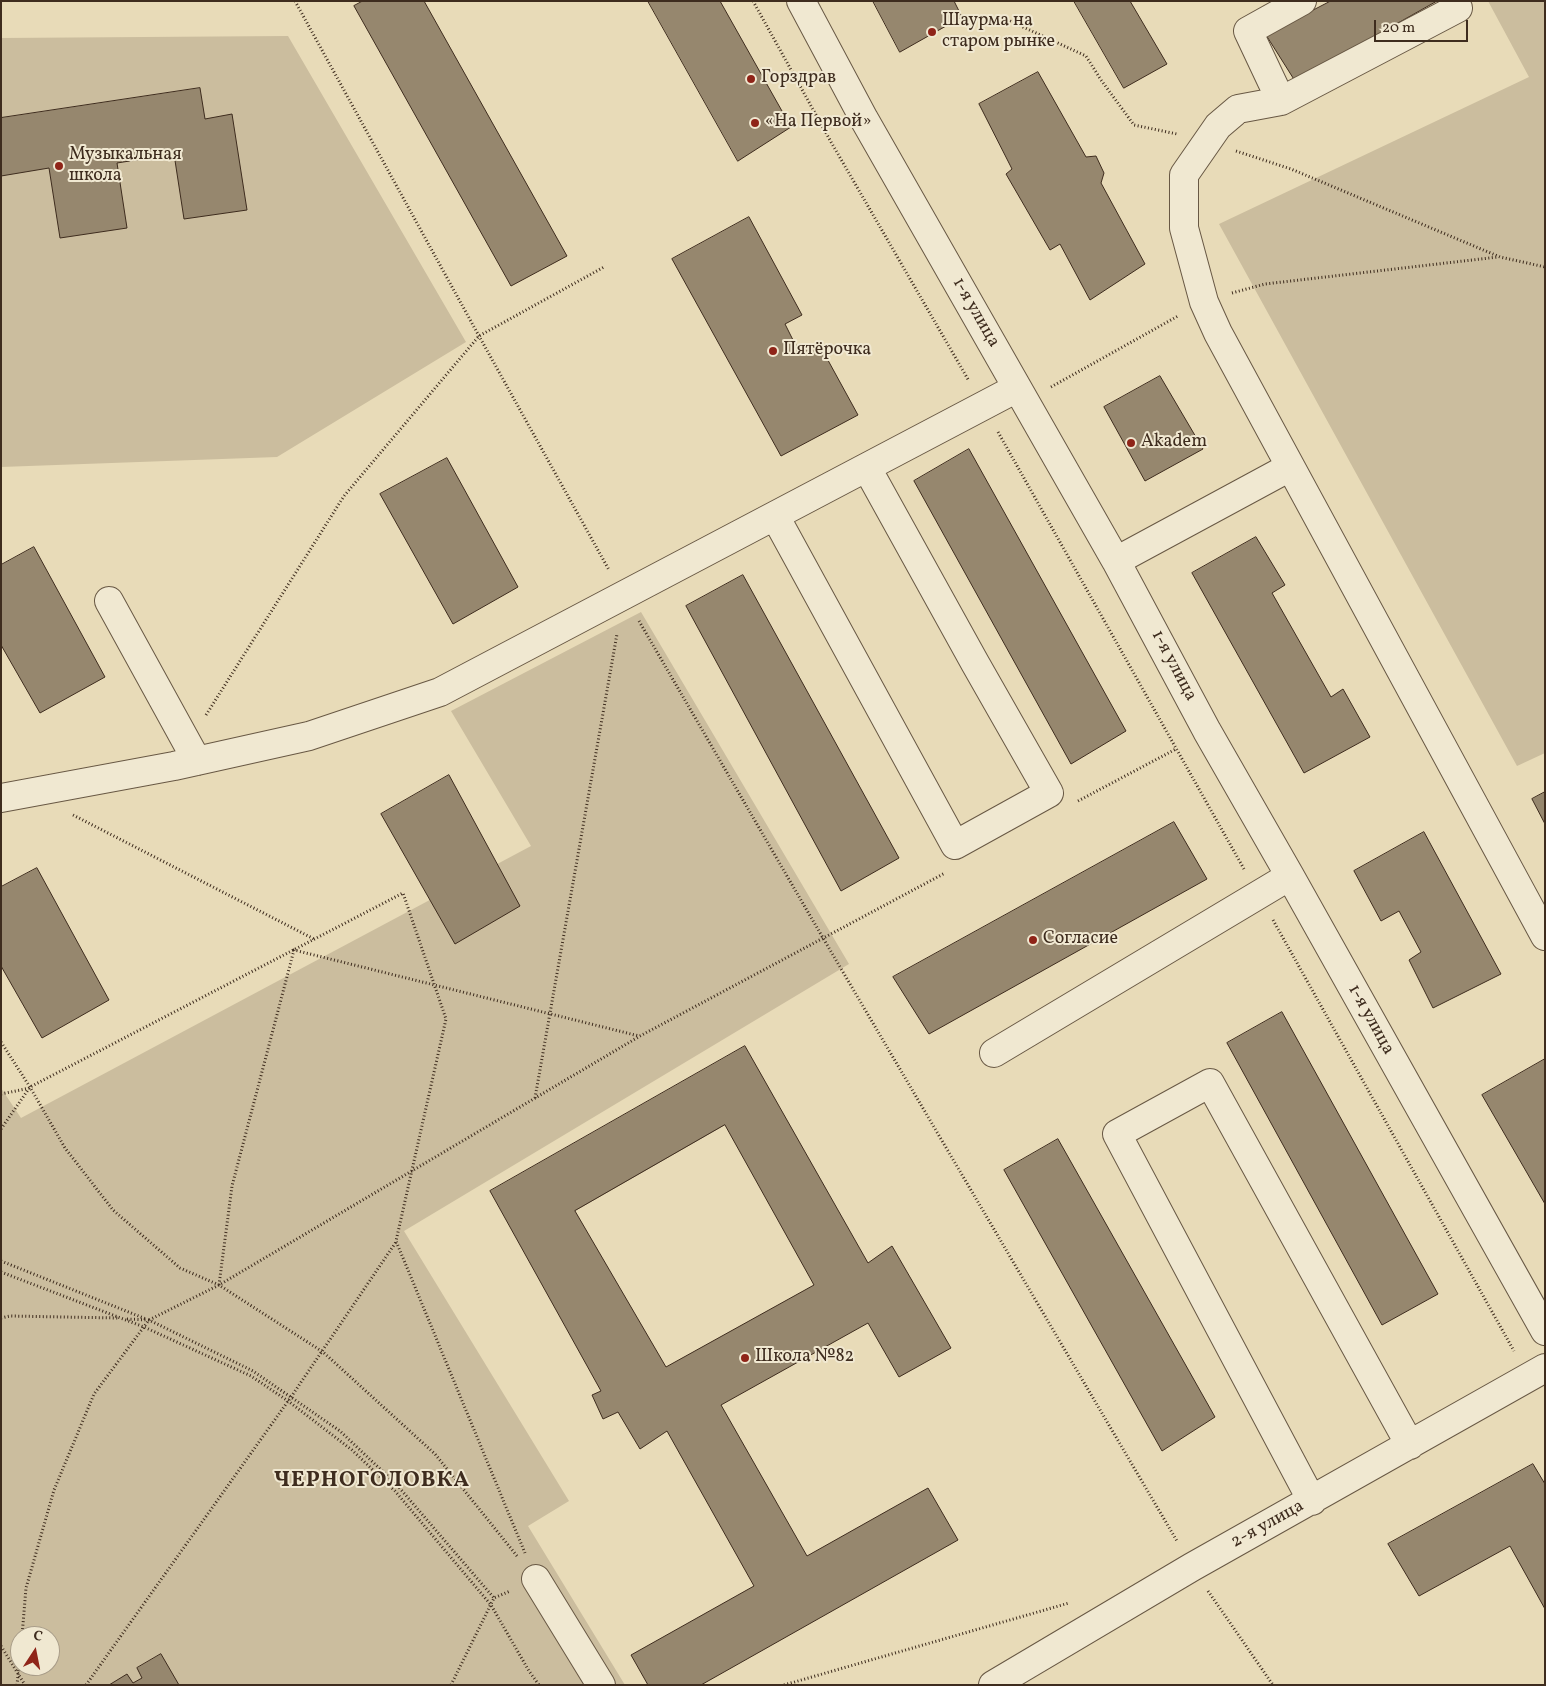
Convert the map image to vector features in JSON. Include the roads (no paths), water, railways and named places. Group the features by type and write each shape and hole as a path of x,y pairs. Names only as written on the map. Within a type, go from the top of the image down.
{"street":[{"name":"1-я улица","path":"800,1 864,119 1116,562 1207,731 1545,1332"},
{"path":"1281,101 1248,31 1302,1"},
{"path":"1460,4 1281,101 1238,109 1218,126 1184,175 1184,228 1204,302 1218,333 1545,936"},
{"path":"1,798 197,761 309,736 440,692 1017,388"},
{"path":"1116,562 1290,467"},
{"path":"775,516 955,845 1049,793 975,664 867,468"},
{"path":"109,602 197,761"},
{"path":"994,1053 1290,876"},
{"path":"1312,1501 1116,1134 1210,1083 1410,1445"},
{"name":"2-я улица","path":"993,1685 1192,1567 1537,1373"},
{"path":"536,1579 601,1685"}],"place":[{"name":"Шаурма на старом рынке","path":"932,32"},
{"name":"Горздрав","path":"751,79"},
{"name":"«На Первой»","path":"755,123"},
{"name":"Музыкальная школа","path":"59,166"},
{"name":"Пятёрочка","path":"773,351"},
{"name":"Akadem","path":"1131,443"},
{"name":"Согласие","path":"1033,940"},
{"name":"Школа №82","path":"745,1358"}],"district":[{"name":"ЧЕРНОГОЛОВКА","path":"372,1482"}]}
